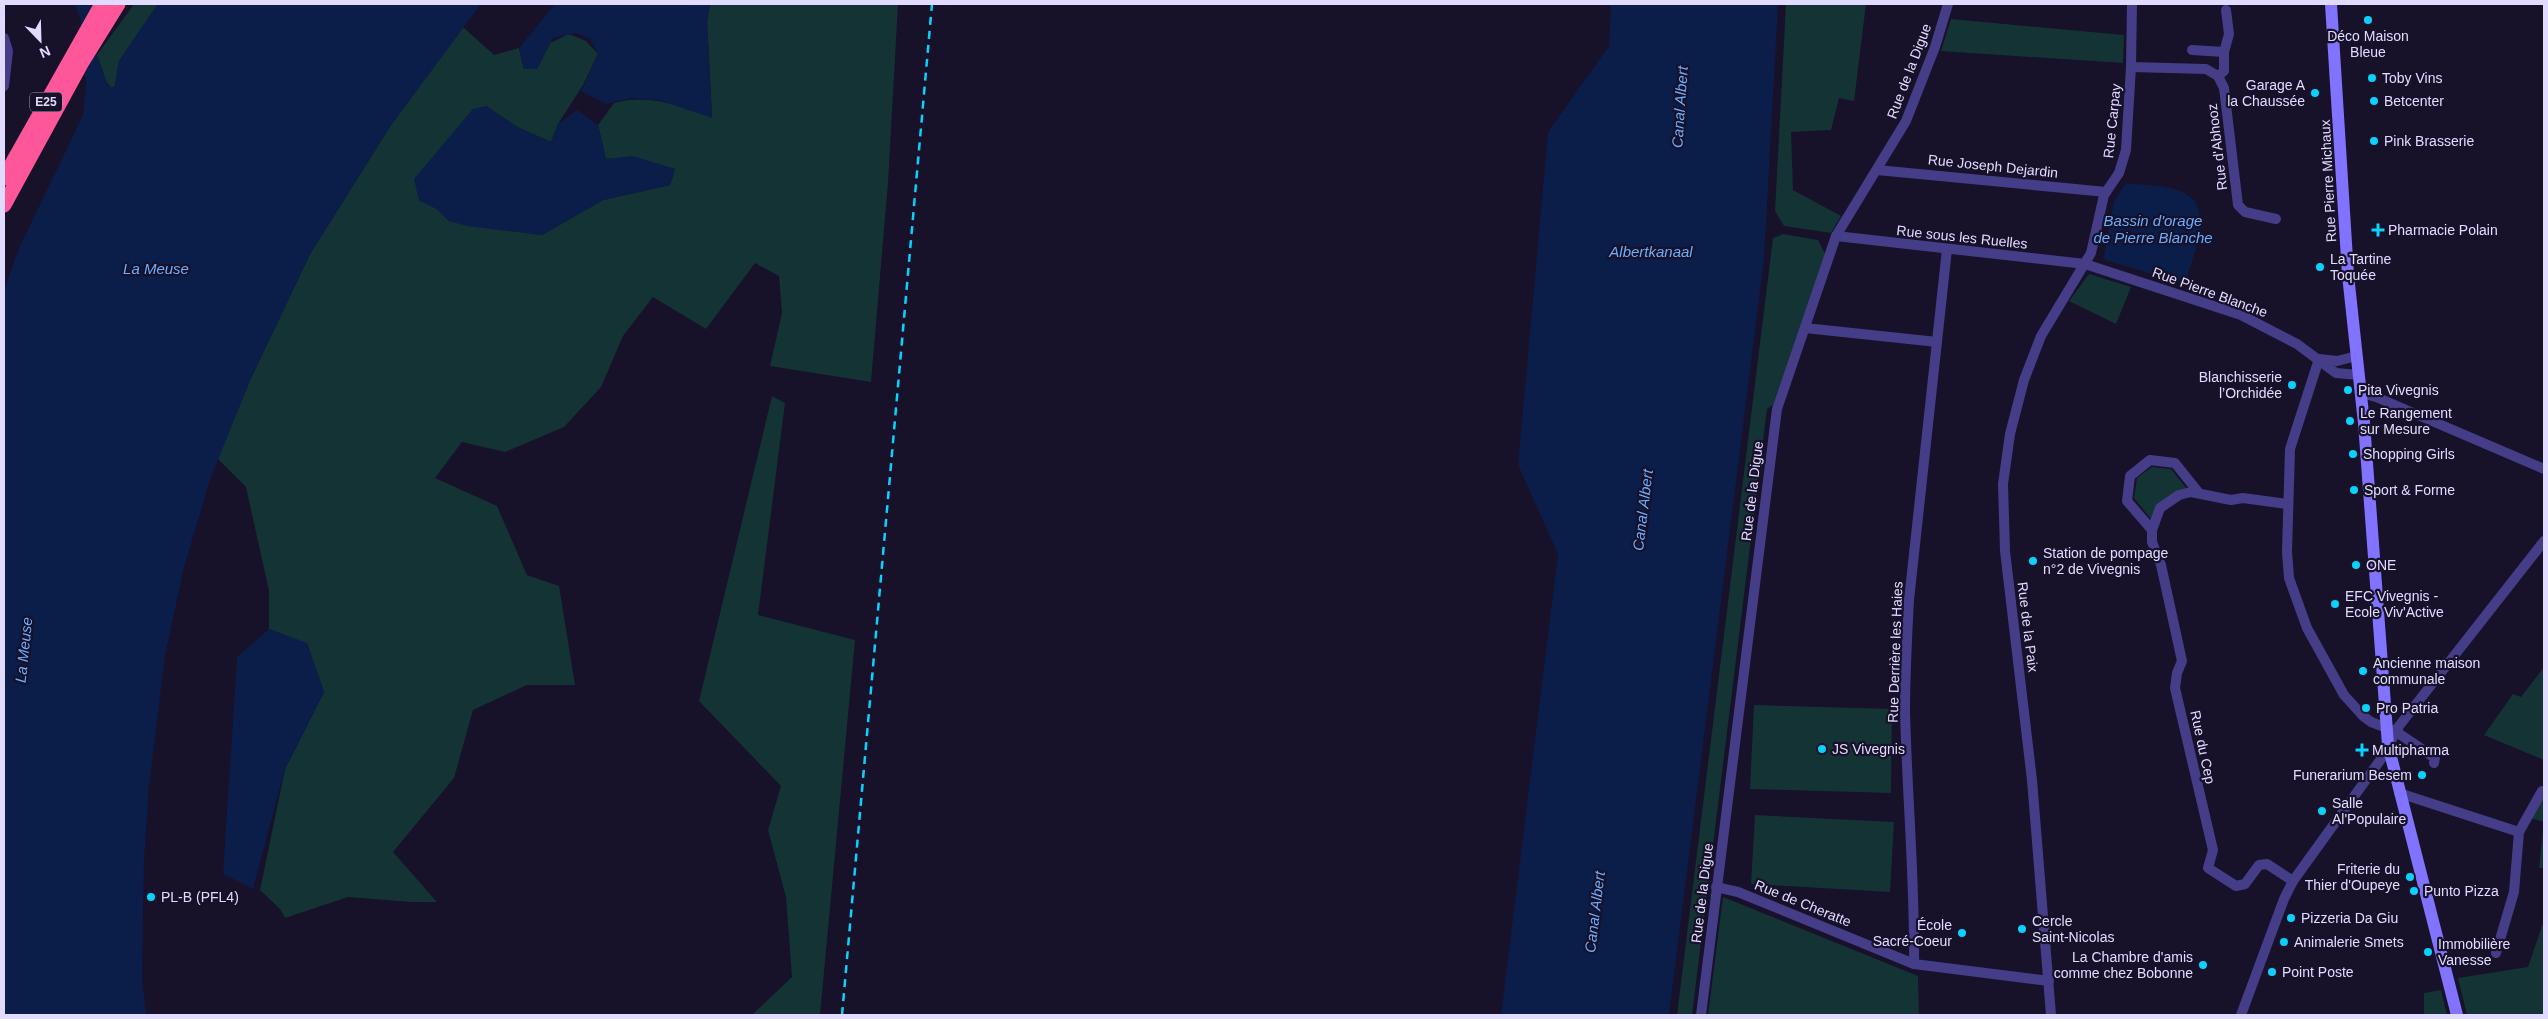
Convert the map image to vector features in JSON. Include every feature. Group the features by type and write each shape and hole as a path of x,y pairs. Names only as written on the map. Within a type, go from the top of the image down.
{"highway":[{"name":"E25","path":"4,205 82,62 118,4"},
{"name":"E25","path":"4,178 99,9"}],"main road":[{"name":"Rue Pierre Michaux","path":"2330,4 2348,265 2391,730 2388,745 2456,1015"}],"street":[{"name":"Rue de la Digue","path":"1701,1015 1776,410 1836,236 1906,121 1916,98 1948,4"},
{"name":"Rue Carpay","path":"2086,264 2091,253 2106,192 2119,173 2126,150 2131,67 2132,4"},
{"path":"2131,67 2206,69 2218,76 2224,71 2224,52 2230,34 2226,10"},
{"path":"4,38 8,51 4,86"},
{"path":"2192,50 2224,52"},
{"name":"Rue d'Abhooz","path":"2218,76 2224,88 2238,205 2245,212 2276,219"},
{"name":"Rue Joseph Dejardin","path":"1877,170 2106,192"},
{"name":"Rue sous les Ruelles","path":"1836,236 2086,264"},
{"name":"Rue Derrière les Haies","path":"1914,964 1915,894 1905,710 1906,658 1909,600 1947,249"},
{"name":"Rue Pierre Blanche","path":"2086,264 2241,315 2274,330 2319,359 2336,373 2359,375"},
{"name":"Rue de la Paix","path":"2049,981 2030,762 2005,551 2003,484 2010,434 2024,380 2041,336 2078,271 2086,264"},
{"path":"1805,328 1937,342"},
{"path":"2357,356 2337,360 2319,359 2290,449 2287,504 2288,572 2307,628 2344,695 2363,716 2391,730 2435,758 2434,763"},
{"path":"2361,393 2376,397 2544,469"},
{"name":"Rue du Cep","path":"2199,493 2175,463 2150,460 2130,476 2128,501 2152,530 2152,542 2163,572 2182,661 2177,673 2175,688 2213,850 2208,868 2236,886 2245,884 2259,865 2267,864 2293,881"},
{"path":"2152,530 2155,517 2168,501 2179,495 2199,493 2208,497 2231,500 2243,498 2287,504"},
{"path":"2391,730 2544,541"},
{"path":"2241,1015 2284,899 2293,881 2381,758 2388,745"},
{"path":"2496,953 2514,892 2519,832 2542,791"},
{"path":"2399,793 2414,796 2458,813 2519,832"},
{"name":"Rue de Cheratte","path":"1716,887 1738,892 1914,964 2049,981"},
{"path":"2049,981 2051,1015"}],"green space":[{"path":"134,4 158,4 119,61 115,86 111,88 106,81 97,55"},
{"path":"710,4 898,4 888,183 871,382 770,366 782,313 779,276 755,263 706,329 653,297 623,336 601,387 564,427 505,452 462,442 435,478 497,506 527,575 559,586 575,685 527,685 473,710 454,778 393,852 437,902 348,897 285,918 280,909 260,890 285,769 324,692 307,644 269,629 269,591 246,487 217,458 251,378 310,254 391,125 463,27 494,55 519,48 524,69 537,69 550,43 569,34 586,41 598,54 583,85 558,124 551,142 517,127 486,106 419,200 437,209 449,221 542,235 603,200 670,185 675,169 633,157 606,159 598,125 614,103 640,99 676,105 712,117 707,21"},
{"path":"1786,4 1866,4 1854,101 1839,98 1831,130 1791,132 1793,190 1841,216 1831,233 1784,226 1775,211"},
{"path":"1951,19 2124,35 2123,63 1941,51"},
{"path":"1783,234 1818,240 1825,254 1773,405 1767,409 1692,1015 1677,1015 1773,238"},
{"path":"2089,274 2131,287 2116,324 2069,301"},
{"path":"772,396 785,403 758,615 855,640 820,1015 752,1015 792,977 786,897 768,830 781,786 699,701"},
{"path":"2152,467 2171,469 2188,490 2151,519 2134,498 2137,478"},
{"path":"2544,667 2544,760 2484,735 2513,694 2521,697"},
{"name":"JS Vivegnis","path":"1754,705 1892,709 1891,793 1750,789"},
{"path":"2544,795 2544,822 2531,818"},
{"path":"1755,815 1894,822 1890,892 1751,884"},
{"path":"2544,822 2544,868 2539,868"},
{"path":"1723,897 1918,976 1919,1015 1708,1015"},
{"path":"2544,920 2544,1015 2467,1015 2458,978 2528,967"},
{"path":"2441,990 2447,1015 2424,1015 2424,993"}],"water":[{"name":"La Meuse","path":"75,4 92,4 96,52 108,86 113,88 115,86 119,61 158,4 481,4 391,125 310,254 251,378 211,477 184,567 165,656 149,787 144,861 142,977 146,1015 4,1015 4,290 19,248 83,115 86,85 80,18"},
{"path":"555,4 710,4 707,21 712,118 662,101 633,98 606,104 581,91 598,54 590,39 576,33 553,38 537,69 524,69 519,48"},
{"name":"Albertkanaal","path":"1611,4 1778,4 1764,259 1669,1015 1501,1015 1558,554 1518,465 1548,132 1609,46"},
{"path":"486,106 517,127 551,142 558,124 577,110 598,125 606,159 633,156 675,169 670,185 603,200 542,235 467,226 449,221 437,209 419,200 414,179 473,109"},
{"name":"Bassin d'orage de Pierre Blanche","path":"2126,183 2161,186 2180,191 2191,198 2198,208 2200,219 2197,246 2185,284 2105,260 2104,256 2114,201"},
{"path":"269,629 307,643 324,692 285,769 253,889 223,874 237,657"}],"railway":[{"path":"842,1015 932,4"}],"place":[{"name":"Déco Maison Bleue","path":"2368,20"},
{"name":"Toby Vins","path":"2372,78"},
{"name":"Garage A la Chaussée","path":"2315,93"},
{"name":"Betcenter","path":"2374,101"},
{"name":"Pink Brasserie","path":"2374,141"},
{"name":"Pharmacie Polain","path":"2378,230"},
{"name":"La Tartine Toquée","path":"2320,267"},
{"name":"Blanchisserie l’Orchidée","path":"2292,385"},
{"name":"Pita Vivegnis","path":"2348,390"},
{"name":"Le Rangement sur Mesure","path":"2350,421"},
{"name":"Shopping Girls","path":"2353,454"},
{"name":"Sport & Forme","path":"2354,490"},
{"name":"Station de pompage n°2 de Vivegnis","path":"2033,561"},
{"name":"ONE","path":"2356,565"},
{"name":"EFC Vivegnis - Ecole Viv'Active","path":"2335,604"},
{"name":"Ancienne maison communale","path":"2363,671"},
{"name":"Pro Patria","path":"2366,708"},
{"name":"JS Vivegnis","path":"1822,749"},
{"name":"Multipharma","path":"2362,750"},
{"name":"Funerarium Besem","path":"2422,775"},
{"name":"Salle Al'Populaire","path":"2322,811"},
{"name":"Friterie du Thier d'Oupeye","path":"2410,877"},
{"name":"Punto Pizza","path":"2414,891"},
{"name":"PL-B (PFL4)","path":"151,897"},
{"name":"Pizzeria Da Giu","path":"2291,918"},
{"name":"Cercle Saint-Nicolas","path":"2022,929"},
{"name":"École Sacré-Coeur","path":"1962,933"},
{"name":"Animalerie Smets","path":"2284,942"},
{"name":"Immobilière Vanesse","path":"2428,952"},
{"name":"La Chambre d'amis comme chez Bobonne","path":"2203,965"},
{"name":"Point Poste","path":"2272,972"}],"water label":[{"name":"Canal Albert","path":"1680,107"},
{"name":"Canal Albert","path":"1643,510"},
{"name":"Canal Albert","path":"1595,912"}]}
